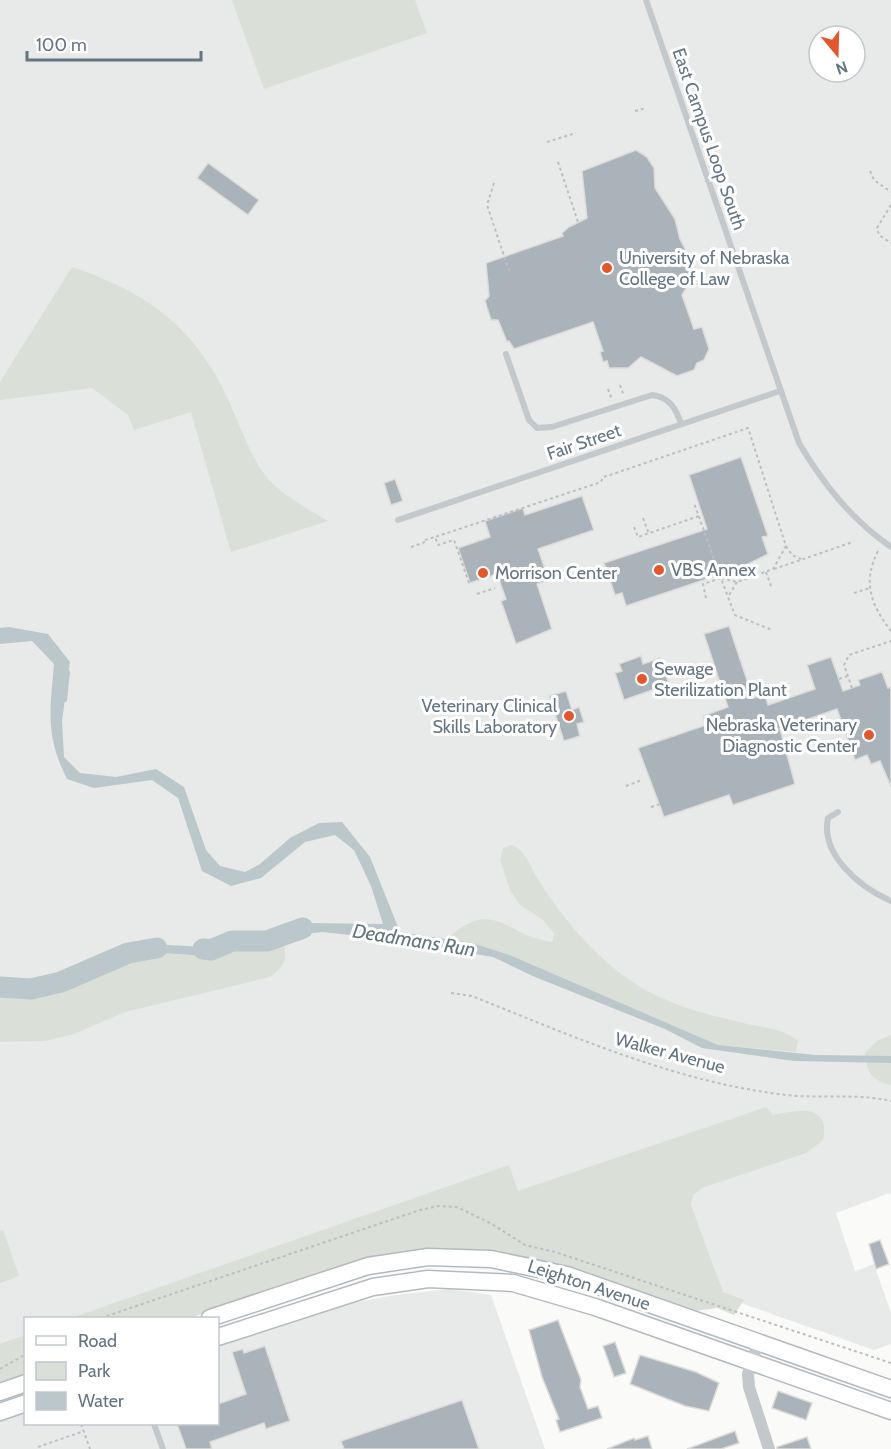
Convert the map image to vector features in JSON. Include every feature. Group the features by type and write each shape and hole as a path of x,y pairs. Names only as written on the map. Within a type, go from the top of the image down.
{"main road":[{"name":"Leighton Avenue","path":"213,1317 368,1266 418,1258 462,1256 519,1262 567,1275 891,1389"},
{"name":"Leighton Avenue","path":"219,1337 364,1289 428,1279 513,1283 564,1297 891,1410"},
{"path":"0,1392 24,1384"},
{"path":"0,1412 24,1404"}],"street":[{"path":"758,1343 748,1374 749,1387 769,1449"}],"lane":[{"name":"East Campus Loop South","path":"646,0 780,391 800,443 829,490 864,526 891,547"},
{"path":"506,354 529,420 537,428 552,427 652,395 666,399 677,411 681,424"},
{"name":"Fair Street","path":"398,520 780,391"},
{"path":"838,812 828,818 827,822 827,830 835,852 860,882 891,901"},
{"path":"154,1425 163,1449"}],"path":[{"path":"635,111 646,108"},
{"path":"547,142 576,133"},
{"path":"558,162 578,222"},
{"path":"870,171 874,180 891,192"},
{"path":"494,183 487,205 509,271"},
{"path":"891,206 877,228 879,235 891,243"},
{"path":"620,385 626,403"},
{"path":"608,388 614,406"},
{"path":"411,547 601,482 603,477 748,428 786,546 792,555 802,560"},
{"path":"694,503 735,615 772,630"},
{"path":"634,526 638,537 699,516"},
{"path":"644,518 649,534"},
{"path":"435,537 438,545 454,540 469,584"},
{"path":"706,598 703,585 721,578 737,582 853,542"},
{"path":"774,570 786,546"},
{"path":"878,551 868,572 870,588 879,612 891,631"},
{"path":"766,572 772,589"},
{"path":"728,597 737,582"},
{"path":"477,594 495,588"},
{"path":"854,593 870,588"},
{"path":"852,688 844,665 849,655 891,641"},
{"path":"839,679 848,676"},
{"path":"627,786 642,780"},
{"path":"651,807 660,804"},
{"name":"Walker Avenue","path":"451,993 472,996 615,1053 701,1078 787,1095 844,1094 891,1101"},
{"path":"0,1369 24,1355"},
{"path":"81,1425 90,1449"},
{"path":"38,1448 84,1431"}],"shaded area":[{"path":"0,0 891,0 891,1196 890,1193 836,1213 855,1271 874,1264 891,1313 891,1344 874,1350 605,1255 546,1239 86,1317 24,1317 24,1337 0,1346"},
{"path":"449,1289 491,1295 545,1449 0,1449 0,1421 24,1412 24,1425 219,1425 219,1346 331,1307 395,1295"}],"green space":[{"path":"232,0 415,0 427,33 264,89"},
{"path":"72,267 134,294 152,305 184,332 219,381 247,444 266,476 291,498 328,521 231,552 191,412 134,430 128,415 92,388 0,400 0,382"},
{"path":"512,845 523,854 545,890 574,929 620,973 648,991 678,1005 785,1033 798,1041 796,1052 718,1045 512,956 447,939 476,920 488,919 536,938 553,942 554,933 542,919 520,905 510,890 500,860 503,848"},
{"path":"279,936 284,948 285,959 280,969 270,977 125,1012 74,1034 45,1041 0,1042 0,989 9,984 41,993 147,952 206,956"},
{"path":"891,1035 891,1085 879,1081 871,1074 865,1053 877,1041"},
{"path":"766,1107 773,1115 792,1111 810,1111 822,1119 824,1128 823,1140 806,1153 702,1188 693,1195 691,1205 723,1292 744,1300 734,1315 717,1308 695,1311 525,1257 480,1252 299,1281 193,1317 74,1317 509,1165 518,1191"},
{"path":"3,1230 19,1276 0,1283 0,1231"},
{"path":"24,1335 24,1375 0,1383 0,1344"}],"water":[{"path":"9,627 48,634 70,662 62,721 64,757 80,773 116,777 156,769 184,787 206,850 220,866 245,872 260,864 290,838 319,823 342,822 370,857 400,932 472,943 512,956 718,1045 815,1055 891,1056 891,1063 794,1061 702,1048 665,1029 535,977 493,957 379,938 322,932 278,937 206,956 147,952 41,993 9,984 0,989 0,980 17,978 38,985 100,965 150,944 204,947 269,934 306,923 383,924 371,886 354,850 335,835 305,842 261,878 231,886 202,871 178,798 152,780 94,788 67,779 52,736 54,664 32,641 0,644 0,628"}],"building":[{"path":"636,150 647,157 654,168 655,188 675,219 680,239 691,260 691,280 682,295 694,329 702,327 709,349 704,360 697,363 694,370 677,376 641,357 628,368 609,368 607,361 603,362 600,352 603,351 593,322 514,349 509,341 507,342 498,320 491,320 485,301 489,296 486,263 563,236 562,233 569,227 587,218 582,171"},
{"path":"208,163 259,200 248,215 197,178"},
{"path":"741,457 768,536 762,537 768,554 744,566 711,570 713,577 626,606 622,593 615,595 604,563 707,529 689,475"},
{"path":"395,479 403,501 391,505 384,483"},
{"name":"Morrison Center","path":"582,496 594,530 538,549 549,580 537,584 552,629 516,644 501,601 506,599 497,574 470,583 458,548 490,537 485,521 523,508 525,515"},
{"path":"729,626 753,698 765,694 768,705 815,689 807,665 831,657 843,691 860,685 858,680 882,672 888,688 891,687 891,787 880,761 871,764 867,755 855,760 837,709 780,729 795,784 733,805 729,795 664,817 638,748 706,725 703,716 728,707 704,634"},
{"name":"Sewage Sterilization Plant","path":"641,656 643,664 660,658 669,684 624,700 615,673 622,671 619,664"},
{"name":"Veterinary Clinical Skills Laboratory","path":"566,691 572,710 579,707 584,722 577,724 580,736 564,741 549,696"},
{"path":"880,1240 889,1264 876,1269 869,1244"},
{"path":"558,1320 581,1380 580,1387 588,1409 598,1406 602,1418 560,1432 556,1420 559,1419 542,1377 529,1330"},
{"path":"615,1342 626,1373 614,1377 603,1346"},
{"path":"265,1346 290,1421 266,1429 264,1423 210,1442 212,1449 186,1449 177,1425 219,1425 219,1404 246,1394 232,1352 243,1349 244,1353"},
{"path":"640,1355 696,1372 719,1383 709,1411 685,1406 630,1384"},
{"path":"778,1391 812,1403 806,1420 772,1408"},
{"path":"462,1400 479,1449 344,1449 341,1441"},
{"path":"735,1431 739,1443 721,1449 687,1449"},
{"path":"648,1436 652,1449 607,1449 634,1438 635,1440"},
{"path":"807,1437 811,1449 777,1449 777,1447"}],"waterway":[{"path":"65,700 68,672"},
{"name":"Deadmans Run","path":"203,949 211,950 232,941 267,941 303,928"},
{"name":"Deadmans Run","path":"0,987 31,989 61,982 128,953 157,948"}],"place":[{"name":"University of Nebraska College of Law","path":"607,268"},
{"name":"VBS Annex","path":"659,570"},
{"name":"Morrison Center","path":"483,573"},
{"name":"Sewage Sterilization Plant","path":"642,679"},
{"name":"Veterinary Clinical Skills Laboratory","path":"569,716"},
{"name":"Nebraska Veterinary Diagnostic Center","path":"869,735"}]}
